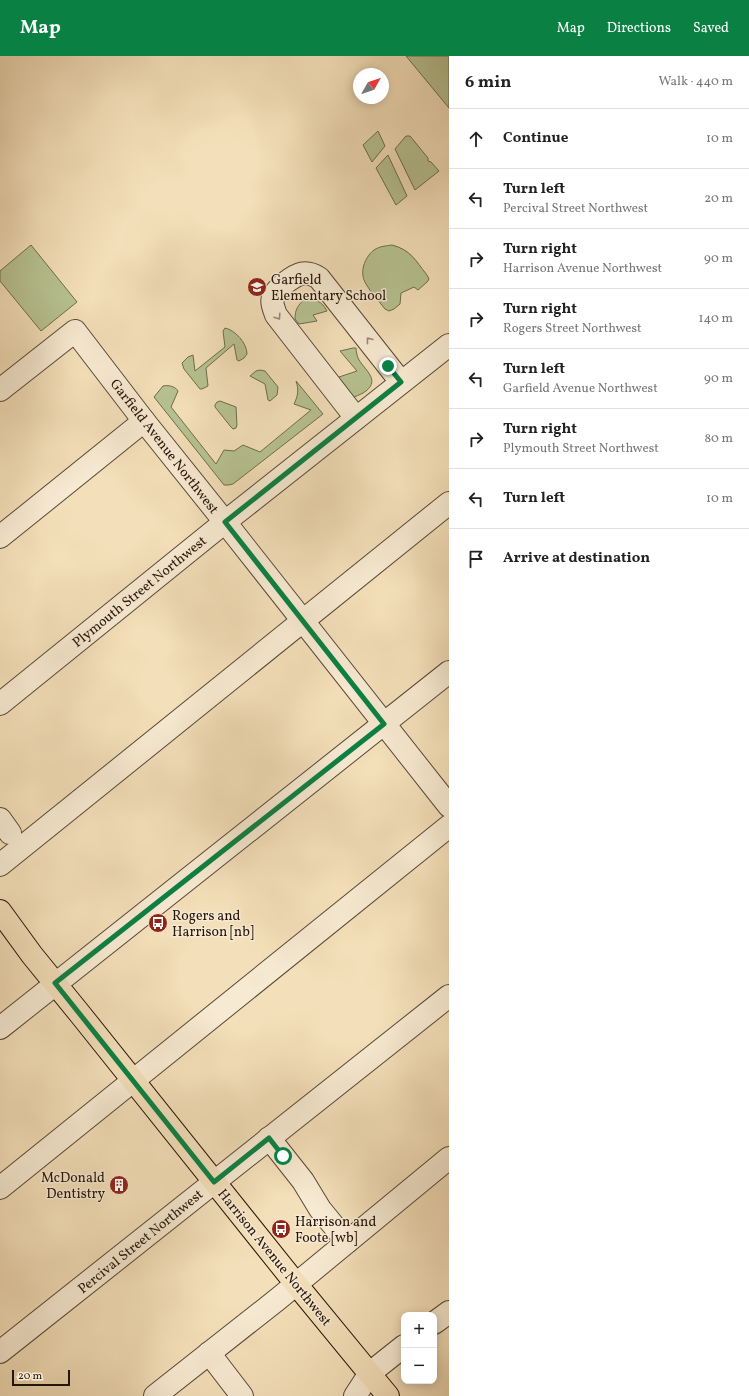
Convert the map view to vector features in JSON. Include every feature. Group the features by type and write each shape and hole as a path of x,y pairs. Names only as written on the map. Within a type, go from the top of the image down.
{"main road":[{"name":"Harrison Avenue Northwest","path":"0,911 55,983 214,1182 388,1396"}],"street":[{"path":"356,418 276,315 272,306 273,297 279,288 296,275 303,273 313,274 319,278 401,382"},
{"name":"Garfield Avenue Northwest","path":"0,390 75,331 144,421 449,806"},
{"name":"Plymouth Street Northwest","path":"0,704 225,522 449,345"},
{"path":"0,537 144,421"},
{"path":"0,865 449,503"},
{"path":"0,1028 449,672"},
{"path":"0,1188 449,826"},
{"name":"Percival Street Northwest","path":"0,1352 449,996"},
{"path":"269,1138 303,1182 320,1209 347,1242"},
{"path":"155,1396 296,1284 449,1158"},
{"path":"437,1321 449,1312"},
{"path":"355,1396 370,1373 401,1348"},
{"path":"209,1353 242,1396"}],"green space":[{"path":"406,56 449,56 449,108"},
{"path":"378,131 385,146 372,162 363,145"},
{"path":"406,136 410,136 428,158 428,161 431,162 439,171 415,190 395,149"},
{"path":"388,155 407,196 396,205 376,168"},
{"path":"31,245 77,302 41,331 0,281 0,271"},
{"path":"392,245 404,250 412,256 429,279 418,290 414,287 401,293 400,304 389,311 385,309 368,287 364,280 363,271 365,261 370,253 381,247"},
{"path":"305,299 318,301 327,311 313,315 317,321 299,324 295,319 296,310"},
{"path":"225,328 233,331 243,341 247,354 239,361 237,360 234,344 206,368 208,386 200,389 184,369 182,363 188,357 193,355 195,371 225,347 223,331"},
{"path":"356,348 358,358 370,374 372,382 366,391 354,397 348,394 336,378 357,371 340,351"},
{"path":"256,371 265,371 278,387 277,395 270,401 268,400 265,384 250,376"},
{"path":"296,381 323,414 233,484 229,485 224,485 154,397 163,386 171,386 177,389 178,391 171,407 216,464 224,450 234,451 243,445 260,452 311,410 294,404 298,393"},
{"path":"220,401 236,407 236,428 233,429 231,427 215,407 217,402"}],"place":[{"name":"Garfield Elementary School","path":"257,287"},
{"name":"Rogers and Harrison [nb]","path":"158,923"},
{"name":"McDonald Dentistry","path":"119,1185"},
{"name":"Harrison and Foote [wb]","path":"281,1229"}],"route":[{"path":"283,1156 269,1138 214,1182 55,983 384,724 225,522 401,382 388,366"}]}
